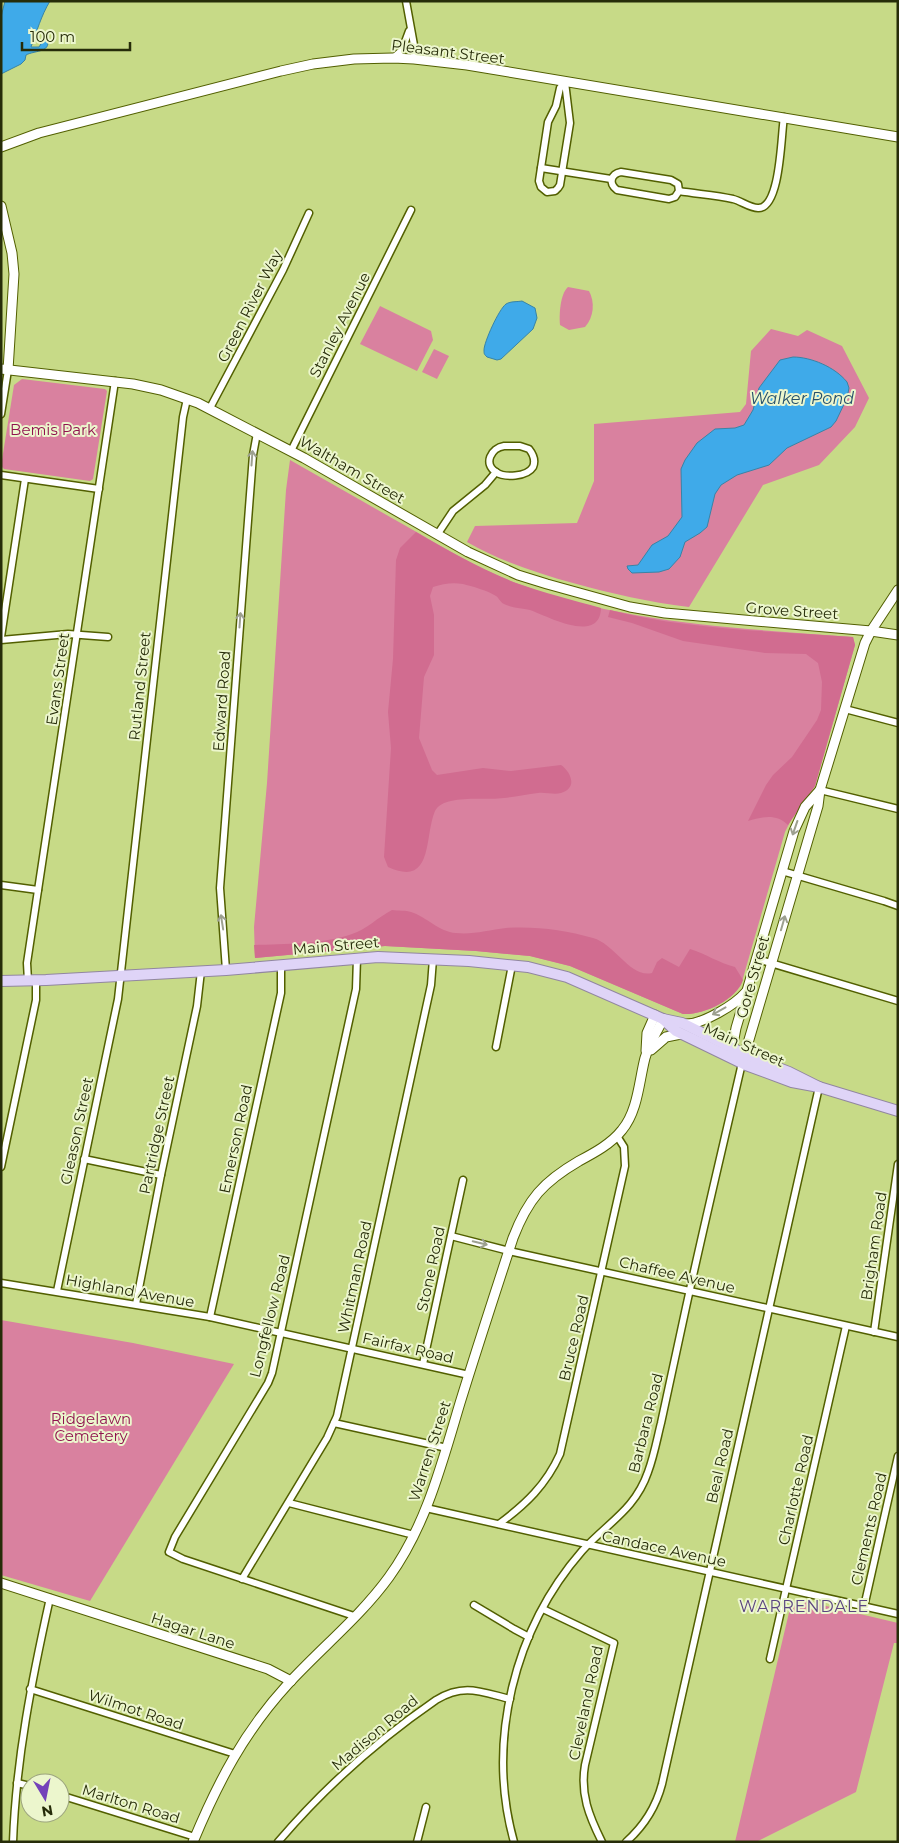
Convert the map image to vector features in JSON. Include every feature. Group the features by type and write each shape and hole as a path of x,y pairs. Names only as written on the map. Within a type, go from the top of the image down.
{"main road":[{"name":"Main Street","path":"1,981 32,981 226,970 357,958 392,957 512,965 541,969 567,977 659,1017 668,1025 684,1029 733,1048 743,1058"},
{"name":"Main Street","path":"684,1029 743,1058 789,1072 818,1087 898,1111"}],"street":[{"path":"406,1 414,45 414,59"},
{"path":"393,58 405,44 410,25"},
{"name":"Pleasant Street","path":"1,147 39,133 281,71 340,60 393,58 467,65 898,137"},
{"path":"565,82 570,124 558,188 555,191 547,192 540,184 548,122 556,106 560,88 565,82"},
{"path":"679,191 728,198 758,208 767,205 779,173 784,117"},
{"path":"541,168 612,179"},
{"path":"621,172 671,180 678,184 679,191 675,197 669,199 620,190 613,187 612,179 615,174 621,172"},
{"path":"1,206 12,253 14,274 1,414"},
{"name":"Stanley Avenue","path":"291,451 411,210"},
{"name":"Green River Way","path":"210,408 283,270 309,214"},
{"name":"Waltham Street","path":"5,369 115,381 161,390 187,399 210,408 258,433 479,558 531,579 630,607 684,615"},
{"name":"Evans Street","path":"1,1167 36,1000 27,963 115,381"},
{"name":"Rutland Street","path":"119,976 183,417 187,399"},
{"name":"Edward Road","path":"226,970 220,888 253,455 258,433"},
{"path":"499,447 524,447 529,449 533,455 534,464 527,473 503,475 496,472 491,467 489,460 492,453 499,447"},
{"path":"437,535 453,511 489,481 496,472"},
{"path":"1,475 99,489"},
{"path":"25,479 1,638 77,634 108,637"},
{"name":"Gore Street","path":"743,1058 818,806 820,790 865,644 871,631 898,590"},
{"name":"Grove Street","path":"684,615 898,635"},
{"path":"845,709 898,723"},
{"path":"820,790 898,810"},
{"name":"Gore Street","path":"733,1048 736,1028 799,818 809,802 820,790"},
{"path":"782,872 898,906"},
{"path":"1,885 38,890"},
{"name":"Longfellow Road","path":"354,1616 182,1559 169,1552 175,1537 268,1383 272,1373 356,989 357,958"},
{"name":"Whitman Road","path":"242,1579 289,1503 334,1423 431,985 433,959"},
{"path":"756,959 898,1001"},
{"path":"496,1046 512,965"},
{"name":"Emerson Road","path":"210,1317 281,993 281,966"},
{"name":"Partridge Street","path":"136,1304 160,1175 197,1006 201,971"},
{"name":"Gleason Street","path":"56,1291 118,999 119,976"},
{"path":"646,1055 664,1039 724,1009 748,990"},
{"name":"Warren Street","path":"194,1839 235,1754 256,1722 291,1681 389,1577 414,1535 426,1508 447,1448 518,1224 527,1206 539,1191 564,1170 597,1151 617,1136 630,1117 646,1055 659,1017"},
{"name":"Barbara Road","path":"514,1842 506,1801 504,1736 517,1671 543,1609 558,1585 588,1545 628,1508 644,1482 652,1460 743,1058"},
{"name":"Beal Road","path":"626,1842 647,1818 660,1789 818,1087"},
{"name":"Bruce Road","path":"499,1524 515,1512 546,1481 560,1454 626,1160 624,1147 617,1136"},
{"path":"84,1159 160,1175"},
{"name":"Brigham Road","path":"874,1332 898,1164"},
{"name":"Stone Road","path":"422,1364 463,1180"},
{"name":"Chaffee Avenue","path":"451,1236 898,1337"},
{"name":"Highland Avenue","path":"1,1282 136,1304 253,1326"},
{"name":"Fairfax Road","path":"253,1326 469,1375"},
{"name":"Charlotte Road","path":"770,1659 846,1326"},
{"path":"334,1423 447,1448"},
{"name":"Clements Road","path":"864,1607 898,1456"},
{"path":"289,1503 414,1535"},
{"name":"Candace Avenue","path":"426,1508 898,1614"},
{"path":"1,1583 50,1598 30,1689 17,1783 13,1842"},
{"name":"Hagar Lane","path":"50,1598 268,1669 291,1681"},
{"path":"474,1606 530,1637"},
{"name":"Cleveland Road","path":"543,1609 614,1643 585,1765 583,1782 586,1804 602,1842"},
{"name":"Wilmot Road","path":"30,1689 235,1754"},
{"name":"Madison Road","path":"278,1842 303,1814 349,1769 436,1700 452,1691 463,1690 510,1699"},
{"name":"Marlton Road","path":"70,1798 194,1839"},
{"path":"417,1842 426,1807"}],"green space":[{"path":"568,287 589,291 591,295 592,314 585,327 569,330 560,325 563,294"},
{"path":"380,306 431,331 433,340 417,371 360,344"},
{"path":"771,329 798,336 807,330 842,346 869,398 855,427 819,465 763,485 689,607 602,591 559,579 506,561 467,542 475,526 577,523 594,481 594,424 740,412 746,404 751,351"},
{"path":"434,349 449,356 437,379 422,372"},
{"name":"Bemis Park","path":"22,379 105,389 107,391 93,479 90,481 4,469 1,466 14,385"},
{"path":"290,460 472,563 513,582 554,596 596,607 681,622 853,637 855,645 815,786 793,816 785,832 741,985 730,997 707,1010 683,1014 570,966 530,956 476,951 385,946 255,958 254,927 267,783 286,490"},
{"name":"Ridgelawn Cemetery","path":"1,1320 133,1343 234,1364 90,1601 1,1575"},
{"path":"801,1600 898,1623 897,1643 894,1643 856,1792 756,1842 735,1842 791,1604"}],"shaded area":[{"path":"416,532 503,578 601,608 598,619 592,625 572,625 530,610 507,605 493,594 471,586 451,583 433,587 430,596 434,615 434,655 424,677 419,738 432,770 437,775 483,768 511,771 561,765 568,772 571,784 570,788 558,794 541,793 504,798 464,799 442,804 435,811 425,856 420,865 413,871 403,872 388,867 384,857 391,748 388,712 393,659 396,560 400,548"},
{"path":"610,610 640,617 700,626 853,637 855,645 815,786 788,825 774,817 764,817 748,821 766,785 773,775 792,757 817,720 821,710 822,682 818,663 806,654 765,653 683,641 632,623 608,617"},
{"path":"392,910 411,912 444,930 456,933 506,928 528,928 550,929 582,935 601,941 629,966 644,973 652,973 657,962 662,958 679,967 690,949 735,967 743,980 734,994 718,1005 700,1012 683,1014 570,966 530,956 385,946 255,958 254,945 330,940 362,930"}],"water":[{"path":"5,1 50,1 31,47 39,47 46,36 48,45 42,50 26,55 25,60 21,64 1,74 1,17"},
{"path":"522,301 535,308 537,318 533,329 501,359 497,360 487,357 484,353 486,340 503,307 512,302"},
{"name":"Walker Pond","path":"800,357 829,367 847,382 849,388 847,398 836,421 831,427 787,448 769,465 737,475 721,485 715,494 707,527 685,542 680,557 669,569 659,572 632,573 627,566 638,565 652,545 668,536 682,517 681,469 697,443 715,429 735,428 744,425 753,410 759,388 780,360"}],"district":[{"name":"WARRENDALE","path":"804,1606"}]}
